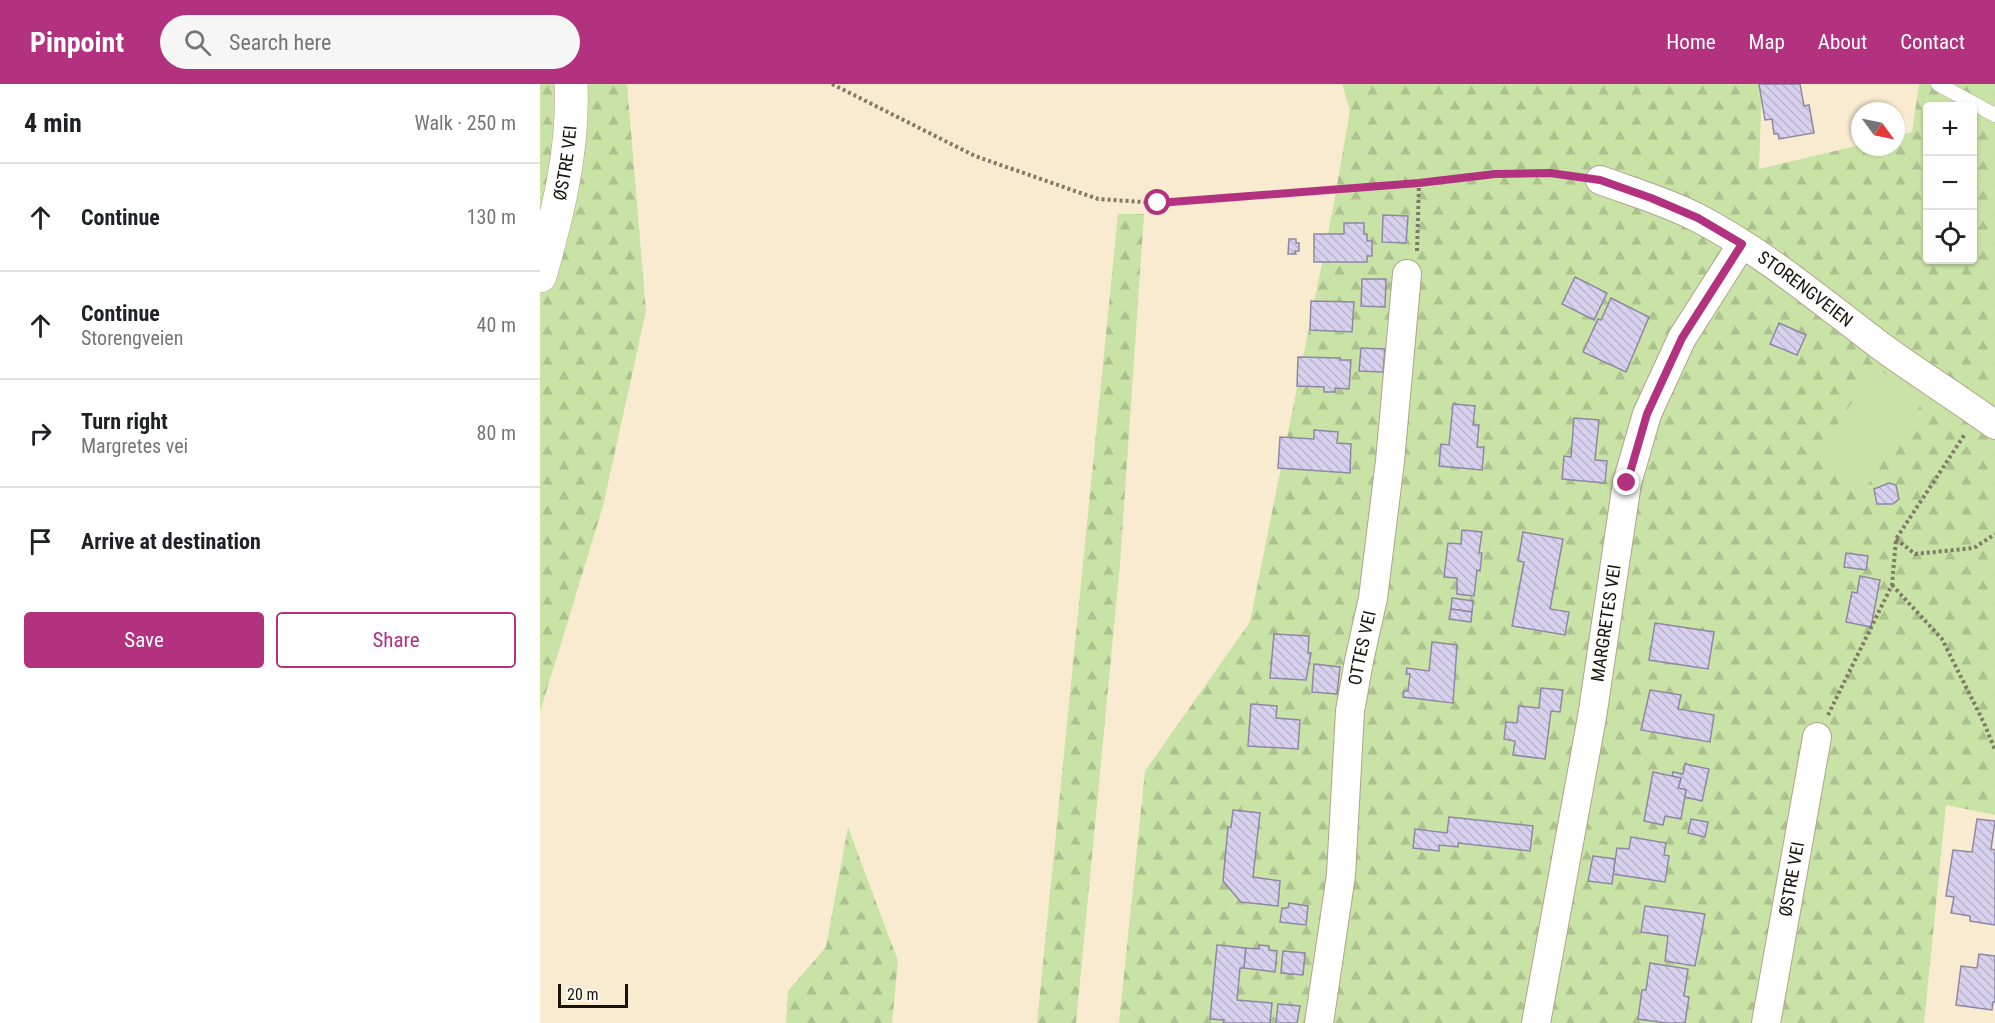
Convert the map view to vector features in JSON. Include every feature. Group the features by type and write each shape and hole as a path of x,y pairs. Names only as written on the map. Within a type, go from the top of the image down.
{"street":[{"name":"ØSTRE VEI","path":"540,276 554,226 565,173 572,108 571,84"},
{"name":"STORENGVEIEN","path":"1600,180 1698,218 1742,244 1789,276 1884,349 1987,419"},
{"name":"MARGRETES VEI","path":"1536,1023 1592,717 1627,483 1647,414 1682,338 1742,244"},
{"name":"OTTES VEI","path":"1319,1023 1341,875 1350,711 1373,598 1390,461 1407,274"},
{"name":"ØSTRE VEI","path":"1766,1023 1817,737"}],"lane":[{"path":"1938,84 1995,116"}],"path":[{"path":"832,84 975,156 1098,199 1158,203 1419,183 1495,174 1539,174 1600,180"},
{"path":"1407,274 1418,249 1419,183"},
{"path":"1817,737 1892,585 1896,539 1987,419"},
{"path":"1896,539 1915,554 1974,548 1995,534"},
{"path":"1892,585 1942,639 1995,750"}],"green space":[{"path":"540,84 627,84 646,311 603,506 540,712"},
{"path":"1342,84 1762,84 1759,169 1851,147 1851,156 1905,156 1905,134 1912,132 1919,84 1995,84 1995,815 1946,805 1924,1023 1119,1023 1145,771 1250,622 1334,203 1350,110"},
{"path":"1118,214 1144,214 1120,564 1076,1023 1037,1023"},
{"path":"1875,367 1924,400 1865,489 1816,457"},
{"path":"848,827 898,961 892,1023 786,1023 788,991 826,947"}],"building":[{"path":"1759,84 1800,84 1804,106 1809,105 1814,133 1779,139 1778,134 1774,134 1772,119 1765,120"},
{"path":"1383,215 1408,216 1406,243 1382,242"},
{"path":"1344,223 1364,223 1364,234 1367,234 1367,241 1372,241 1372,256 1367,256 1367,262 1314,262 1314,234 1344,234"},
{"path":"1289,239 1296,239 1296,243 1299,243 1299,251 1295,251 1296,254 1288,254"},
{"path":"1575,277 1607,293 1594,320 1562,304"},
{"path":"1362,279 1386,279 1385,307 1361,306"},
{"path":"1611,298 1649,317 1626,372 1583,352 1598,319 1601,320"},
{"path":"1311,301 1354,302 1352,332 1310,330"},
{"path":"1779,323 1806,335 1797,355 1770,344"},
{"path":"1361,348 1385,349 1383,372 1359,371"},
{"path":"1298,357 1351,360 1349,389 1335,388 1335,392 1324,392 1324,387 1297,386"},
{"path":"1453,404 1475,406 1473,425 1479,425 1477,447 1484,447 1482,470 1439,466 1441,444 1449,445"},
{"path":"1574,418 1599,420 1595,460 1607,461 1605,483 1562,479 1564,456 1571,457"},
{"path":"1314,430 1338,432 1337,443 1351,444 1350,473 1278,468 1280,437 1314,439"},
{"path":"1889,483 1896,485 1899,499 1893,504 1877,504 1874,489"},
{"path":"1462,530 1482,532 1479,553 1482,553 1480,571 1477,570 1474,596 1457,594 1457,578 1444,577 1448,543 1461,544"},
{"path":"1523,532 1563,539 1550,609 1569,612 1565,635 1512,626 1524,562 1518,561"},
{"path":"1846,553 1868,556 1866,570 1844,567"},
{"path":"1860,576 1880,580 1871,627 1846,622 1852,592 1857,593"},
{"path":"1452,598 1473,601 1472,612 1451,609"},
{"path":"1451,609 1472,612 1471,622 1449,619"},
{"path":"1655,623 1714,632 1708,669 1649,660"},
{"path":"1274,634 1309,636 1308,653 1311,653 1306,680 1270,678"},
{"path":"1432,642 1457,645 1453,703 1403,697 1404,691 1408,691 1410,674 1406,674 1407,668 1429,671"},
{"path":"1314,664 1340,667 1337,694 1312,692"},
{"path":"1541,688 1563,690 1560,712 1551,711 1545,759 1513,755 1515,741 1504,739 1506,722 1517,723 1519,706 1539,708"},
{"path":"1650,690 1681,695 1678,709 1714,715 1710,742 1641,730"},
{"path":"1251,704 1277,706 1276,718 1300,720 1298,749 1248,746"},
{"path":"1685,764 1709,769 1702,801 1685,797 1686,790 1678,788 1681,778 1672,776 1673,772 1683,774"},
{"path":"1653,772 1681,778 1678,788 1686,790 1681,819 1665,816 1663,825 1644,821"},
{"path":"1233,810 1260,813 1253,877 1280,881 1278,906 1241,902 1223,881 1228,827 1231,827"},
{"path":"1449,817 1533,826 1530,851 1458,843 1458,847 1439,845 1439,851 1413,848 1415,829 1447,833"},
{"path":"1691,819 1708,822 1705,837 1688,833"},
{"path":"1977,819 1995,821 1991,849 1995,850 1995,925 1970,921 1970,916 1951,913 1954,897 1946,896 1953,850 1972,852"},
{"path":"1631,837 1666,843 1664,855 1669,856 1665,882 1613,874 1617,848 1629,849"},
{"path":"1593,856 1615,859 1612,884 1588,881"},
{"path":"1289,903 1308,906 1306,925 1280,922 1282,908 1288,908"},
{"path":"1645,906 1705,914 1695,966 1665,961 1668,936 1641,932"},
{"path":"1217,945 1246,948 1244,968 1240,968 1237,1000 1272,1003 1270,1023 1223,1023 1224,1020 1210,1019"},
{"path":"1259,945 1269,946 1269,950 1277,951 1275,972 1244,968 1246,948 1259,949"},
{"path":"1283,951 1305,953 1303,975 1281,973"},
{"path":"1979,954 1995,956 1995,1002 1993,1002 1992,1010 1956,1005 1961,966 1977,968"},
{"path":"1650,963 1688,969 1684,996 1689,997 1685,1023 1638,1019 1642,990 1646,990"},
{"path":"1278,1004 1300,1006 1297,1023 1276,1023"}],"route":[{"path":"1158,203 1419,183 1495,174 1550,173 1600,180 1651,198 1698,218 1742,244 1682,338 1647,414 1627,483"}]}
